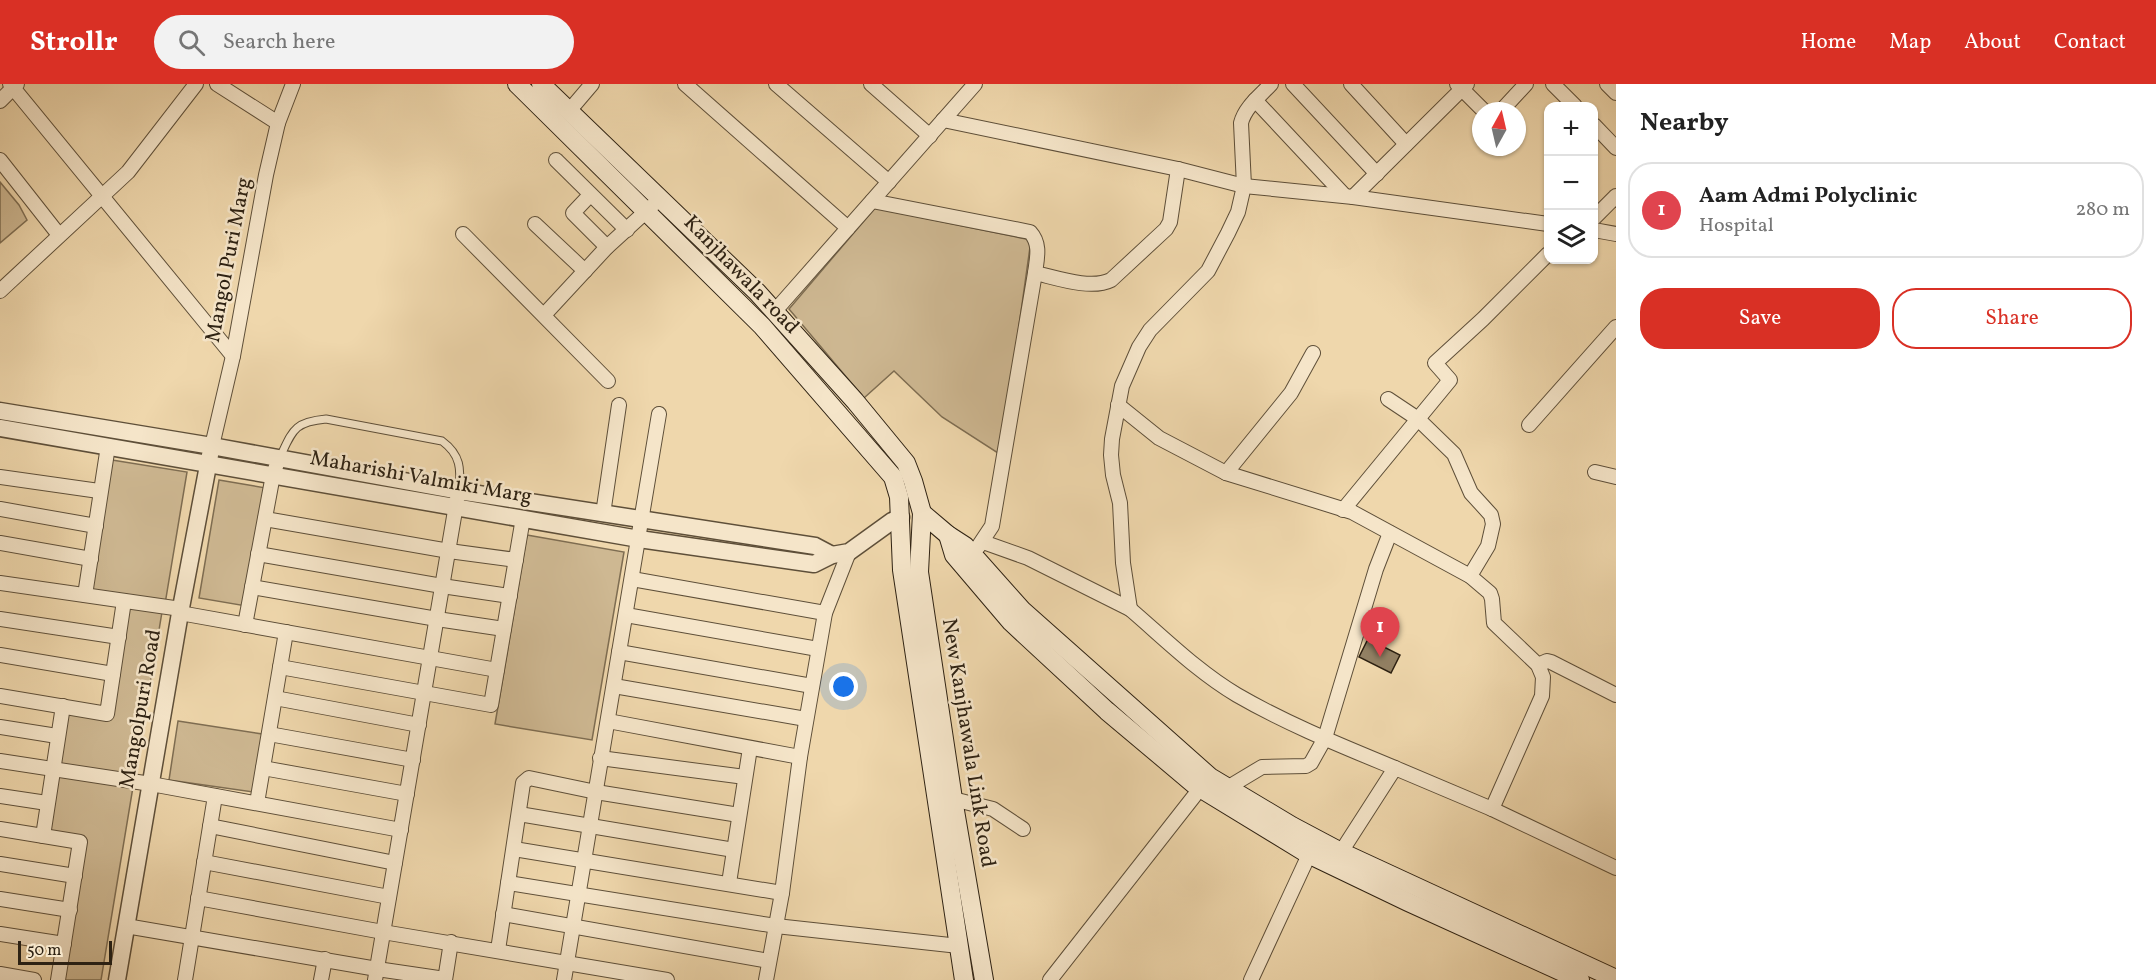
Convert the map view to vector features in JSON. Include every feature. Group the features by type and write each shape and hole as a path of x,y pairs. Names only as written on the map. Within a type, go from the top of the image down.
{"main road":[{"name":"Kanjhawala road","path":"517,84 762,326 891,473 898,487 901,517"},
{"name":"Kanjhawala road","path":"541,84 757,292 855,401 902,458 913,481 922,513"},
{"path":"901,517 922,513 948,535 954,555 972,552 1011,622 1107,711 1204,782 1408,902 1580,980"},
{"name":"New Kanjhawala Link Road","path":"922,513 920,572 953,799 984,980"},
{"name":"New Kanjhawala Link Road","path":"901,517 902,570 964,980"},
{"path":"1204,782 1227,788 1288,833"},
{"path":"1313,847 1341,852 1616,980"}],"street":[{"path":"0,291 128,172 196,84"},
{"path":"217,84 278,123"},
{"name":"Mangol Puri Marg","path":"212,446 232,356 266,175 278,123 293,84"},
{"path":"569,111 592,84"},
{"path":"685,84 848,228"},
{"path":"776,84 889,182"},
{"path":"871,84 930,136"},
{"path":"774,312 975,84"},
{"path":"1130,609 1123,563 1120,503 1111,455 1122,386 1139,347 1150,330 1208,271 1238,212 1244,186 1241,123 1243,116 1255,100 1271,84"},
{"path":"1293,84 1377,174"},
{"path":"1351,84 1406,144"},
{"path":"1509,102 1526,84"},
{"path":"1553,84 1571,102"},
{"path":"1607,84 1616,93"},
{"path":"0,101 13,86 232,356"},
{"path":"1349,196 1377,174 1462,86 1476,102"},
{"path":"1255,100 1349,196"},
{"path":"943,120 1178,169 1244,186 1349,196 1544,223"},
{"path":"1598,129 1613,140"},
{"path":"0,159 58,235"},
{"path":"556,160 627,230"},
{"path":"1035,273 1091,285 1103,284 1111,280 1166,229 1170,222 1178,169"},
{"path":"590,195 573,213 607,248"},
{"path":"1598,213 1616,196"},
{"path":"544,315 607,248 660,198"},
{"path":"872,201 1030,232 1038,245 992,526 972,552"},
{"path":"535,224 585,271"},
{"path":"1598,231 1616,234"},
{"path":"463,234 608,381"},
{"path":"1343,510 1450,380 1435,363 1544,258"},
{"path":"1529,425 1616,327"},
{"path":"1226,474 1291,393 1313,353"},
{"path":"1388,399 1418,420 1454,454 1471,493 1491,515 1493,524 1488,546 1470,576"},
{"path":"603,514 619,405"},
{"path":"1118,405 1159,438 1226,474 1343,510 1470,576 1490,593 1494,623 1538,665 1543,677 1542,696 1492,809"},
{"name":"Maharishi Valmiki Marg","path":"0,411 279,458 523,518 639,539 814,564 832,555 849,552 901,517"},
{"path":"564,980 659,414"},
{"name":"Maharishi Valmiki Marg","path":"0,428 273,475 457,500 569,508 815,546 832,555"},
{"path":"85,595 99,491 108,446"},
{"name":"Mangolpuri Road","path":"117,980 180,611 212,446"},
{"path":"245,625 273,475 279,458"},
{"path":"1595,472 1616,477"},
{"path":"0,477 99,491"},
{"path":"376,974 457,500"},
{"path":"566,526 569,508"},
{"path":"0,509 96,526"},
{"path":"280,668 491,705 523,518"},
{"path":"265,519 448,551 516,560"},
{"path":"1227,788 1262,767 1306,766 1311,763 1325,738 1376,569 1390,533"},
{"path":"0,543 91,559"},
{"path":"766,980 782,893 800,757 818,649 825,614 849,552"},
{"path":"972,552 1028,558 1130,609 1193,664 1236,695 1325,738 1492,809 1616,868"},
{"path":"258,554 510,596"},
{"path":"632,579 825,614"},
{"path":"0,583 124,601 497,670"},
{"path":"252,587 437,619 504,628"},
{"path":"0,696 107,714 124,601"},
{"path":"626,615 818,649"},
{"path":"0,619 119,637"},
{"path":"257,803 286,632"},
{"path":"619,652 812,686"},
{"path":"0,655 113,674"},
{"path":"1538,665 1551,662 1616,695"},
{"path":"614,686 806,719"},
{"path":"275,698 419,725"},
{"path":"43,836 63,706"},
{"path":"608,721 800,757"},
{"path":"0,727 57,736"},
{"path":"269,734 412,760"},
{"path":"729,883 750,748"},
{"path":"600,758 745,777"},
{"path":"0,761 151,784 401,830"},
{"path":"263,768 407,794"},
{"path":"1341,852 1395,768"},
{"path":"498,950 523,783 529,778 596,792 739,815"},
{"path":"1050,980 1204,782"},
{"path":"0,796 47,803"},
{"path":"185,980 215,796"},
{"path":"953,799 993,809 1023,829"},
{"path":"519,814 734,850"},
{"path":"210,826 395,863"},
{"path":"0,830 81,842 58,980"},
{"path":"1251,980 1313,847"},
{"path":"513,849 782,893"},
{"path":"204,862 389,897"},
{"path":"0,864 75,876"},
{"path":"508,884 776,926 959,946"},
{"path":"198,898 667,980"},
{"path":"0,899 70,910"},
{"path":"503,914 769,961"},
{"path":"126,926 325,959 376,974 445,979 451,942"},
{"path":"0,934 64,944"},
{"path":"321,980 325,959"},
{"path":"0,974 25,979"}],"lane":[{"path":"279,458 289,438 301,423 326,419 442,441 452,448 458,458 460,470 457,500"}],"shaded area":[{"path":"0,182 19,205 27,220 0,243"},
{"path":"875,208 1031,240 1001,455 942,417 894,371 864,398 789,309"},
{"path":"112,460 187,472 165,604 90,592"},
{"path":"219,480 266,488 246,606 199,598"},
{"path":"527,535 624,552 592,740 495,724"},
{"path":"129,607 162,612 101,980 64,980 87,840 47,833 68,702 112,709"},
{"path":"178,721 262,734 253,792 169,780"}],"building":[{"path":"1368,639 1400,655 1391,673 1359,657"}],"place":[{"name":"Aam Admi Polyclinic","path":"1380,657"}]}
